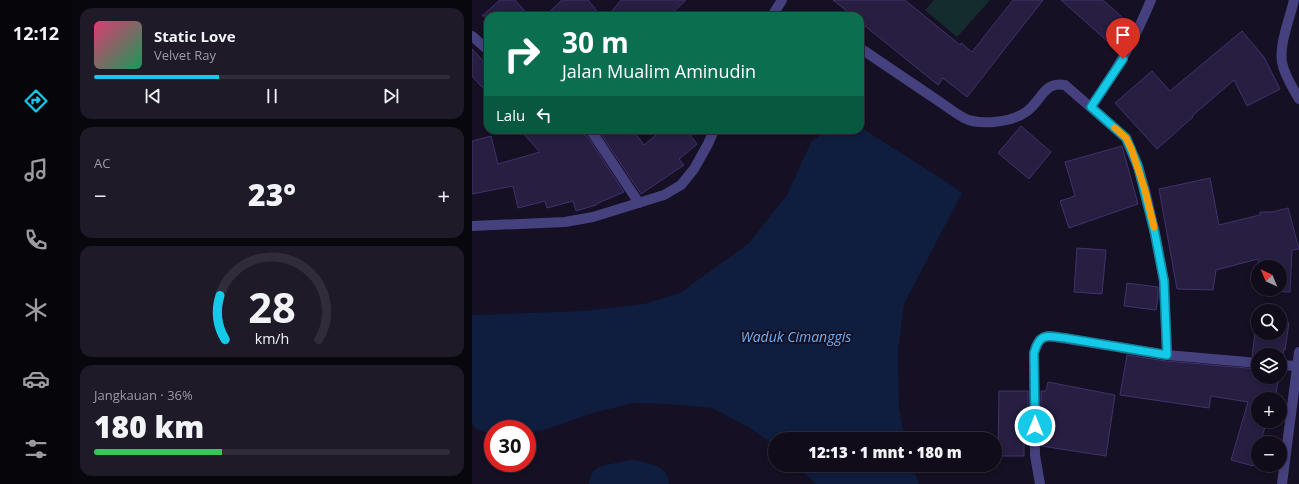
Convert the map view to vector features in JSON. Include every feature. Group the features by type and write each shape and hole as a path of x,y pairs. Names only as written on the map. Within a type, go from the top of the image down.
{"street":[{"path":"774,12 782,0"},
{"path":"1094,110 1139,29 1151,0"},
{"path":"1294,0 1285,34 1282,54 1285,71 1299,99"},
{"path":"472,36 484,46"},
{"path":"864,51 965,119 992,122 1019,117 1030,110 1047,88 1054,84 1066,85 1126,138 1131,148 1145,190 1164,281 1167,355"},
{"path":"593,134 639,203"},
{"path":"472,226 565,222 593,217 664,195 680,185 694,169 712,134"},
{"path":"1040,484 1035,455 1034,353 1038,342 1046,337 1054,336 1167,355 1251,362"},
{"path":"1282,484 1297,392 1296,366 1299,352"},
{"path":"1287,365 1296,366"}],"green space":[{"path":"934,0 990,0 957,37 925,10"}],"water":[{"name":"Waduk Cimanggis","path":"864,130 962,193 904,304 898,351 899,409 904,432 768,432 768,441 752,429 712,408 668,404 633,403 593,413 544,430 536,431 536,420 484,420 484,432 477,429 472,424 472,315 584,311 644,304 680,293 748,244 787,195 811,142 822,134 864,134"},
{"path":"803,472 914,472 919,484 816,484"}],"building":[{"path":"500,0 515,0 526,12 486,12"},
{"path":"562,0 588,0 598,12 549,12"},
{"path":"621,0 686,0 673,12 611,12"},
{"path":"833,0 905,0 960,45 961,43 972,52 1013,0 1043,0 967,97 943,78 938,85 864,25 864,12 848,12"},
{"path":"1061,0 1103,0 1132,26 1115,48"},
{"path":"1242,31 1264,57 1280,89 1247,106 1234,80 1192,116 1193,117 1157,149 1115,103 1152,71 1170,91"},
{"path":"472,49 484,62 484,90 472,76"},
{"path":"1021,126 1051,152 1029,179 998,153"},
{"path":"524,134 583,134 588,137 624,192 596,205 576,211 573,201 547,208 545,201 518,208 513,186 472,194 472,141 491,136 498,164 540,152"},
{"path":"601,134 636,134 644,145 657,134 689,134 697,144 679,159 684,165 641,194"},
{"path":"1122,146 1138,204 1069,228 1060,201 1075,196 1065,162"},
{"path":"1210,178 1219,225 1260,215 1260,212 1272,212 1288,208 1299,249 1292,250 1290,292 1287,292 1287,260 1258,259 1216,270 1213,290 1177,289 1159,189"},
{"path":"1077,248 1106,250 1102,294 1074,292"},
{"path":"1127,283 1158,287 1156,310 1124,306"},
{"path":"1287,323 1289,323 1287,336"},
{"path":"1254,340 1286,340 1285,348 1253,348"},
{"path":"1127,355 1166,361 1251,368 1251,384 1278,384 1276,392 1251,392 1251,428 1265,428 1262,436 1251,436 1251,465 1231,460 1248,402 1211,396 1209,408 1120,395"},
{"path":"1048,382 1115,395 1106,456 1041,446 1041,391 1046,391"},
{"path":"999,391 1028,391 1028,444 1024,444 1024,456 1002,456 1002,432 998,432"}],"waterway":[{"path":"608,484 633,479 650,484"}],"slow traffic":[{"path":"1115,128 1126,138 1131,148 1145,190 1154,227"}],"route":[{"path":"1035,426 1034,353 1038,342 1042,338 1049,336 1065,338 1167,355 1164,281 1155,234 1138,166 1126,138 1091,107 1123,59"}]}
